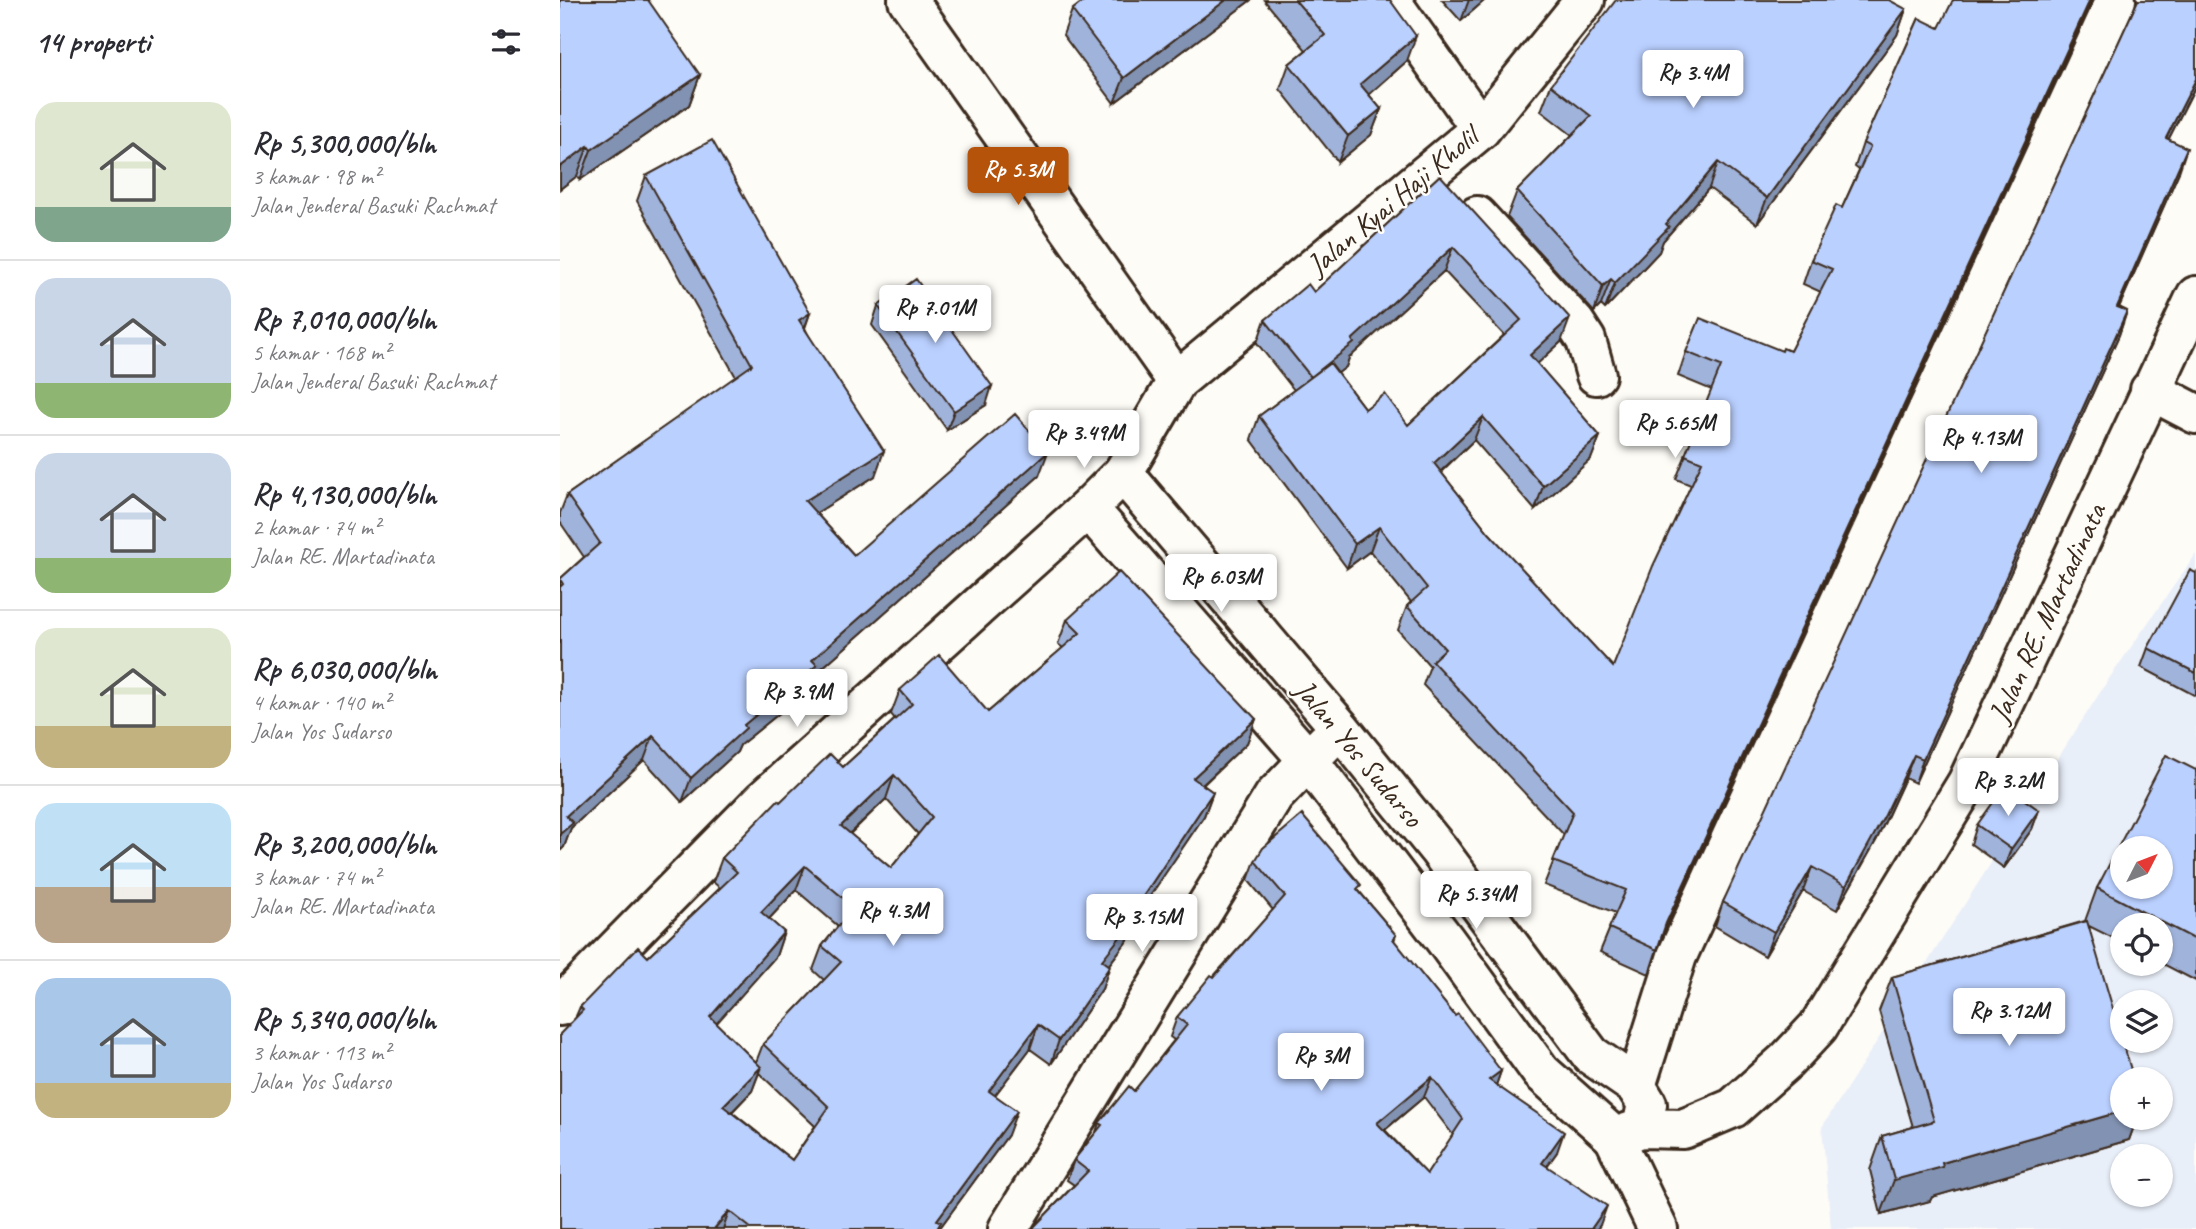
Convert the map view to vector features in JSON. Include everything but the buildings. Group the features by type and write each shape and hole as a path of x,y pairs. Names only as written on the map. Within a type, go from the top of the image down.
{"main road":[{"path":"908,0 1177,381"},
{"path":"1390,0 1481,129"},
{"name":"Jalan Kyai Haji Kholil","path":"560,1006 764,799 1088,508 1123,473 1177,381 1481,129 1585,0"},
{"path":"1658,1229 1628,1133 1647,1104 1636,1086 1677,956 2116,0"},
{"path":"1433,168 1575,323 1586,340 1596,374"},
{"name":"Jalan RE. Martadinata","path":"1628,1133 1683,1129 1733,1108 1787,1060 1818,1027 1967,783 2196,296"},
{"path":"2150,390 2196,414"},
{"name":"Jalan Yos Sudarso","path":"1123,473 1340,728 1438,849 1591,1055 1636,1086"},
{"name":"Jalan Yos Sudarso","path":"1088,508 1308,760 1446,940 1541,1072 1628,1133"},
{"path":"1008,1229 1274,796 1340,728"}],"shaded area":[{"path":"2196,554 2196,1229 1831,1229 1822,1127 2108,680"}]}
